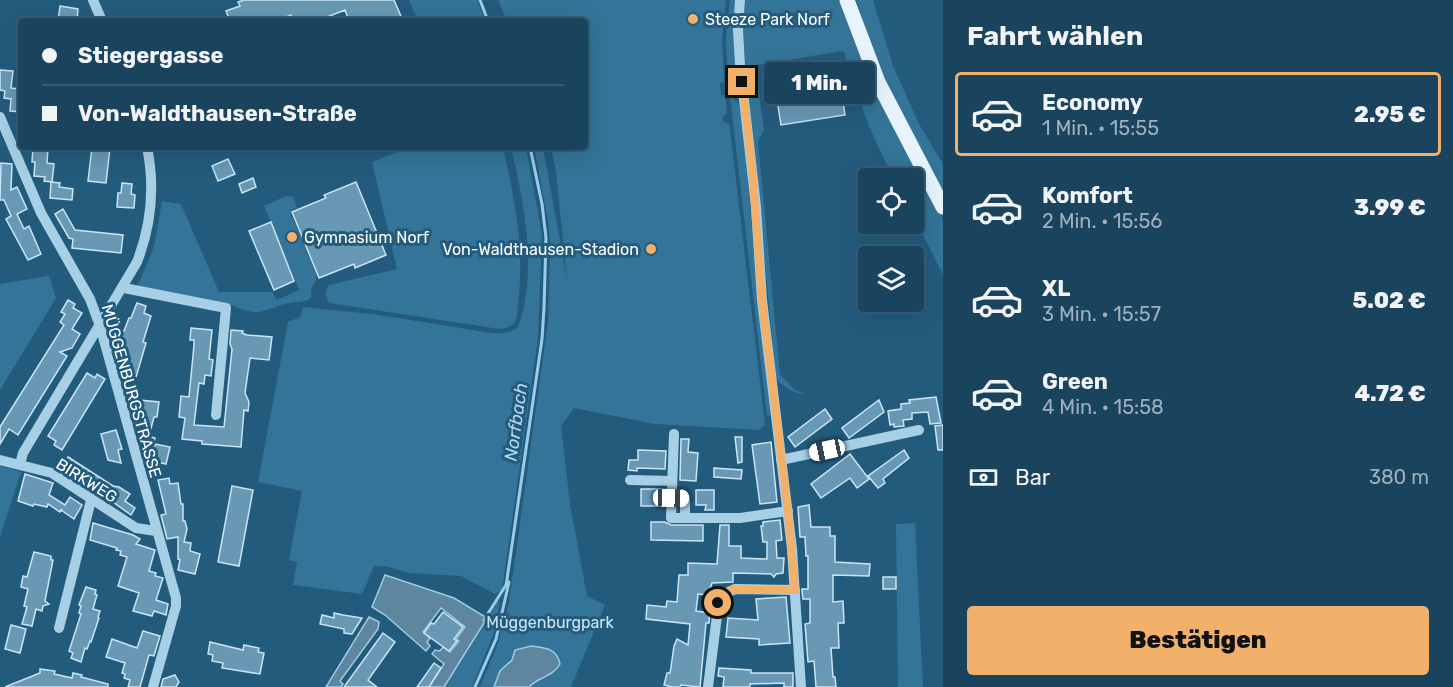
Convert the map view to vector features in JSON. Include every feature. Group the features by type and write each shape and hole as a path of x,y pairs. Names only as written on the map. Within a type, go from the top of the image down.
{"main road":[{"path":"847,0 882,91 943,207"}],"street":[{"path":"93,0 101,18"},
{"path":"740,0 738,30 740,64 755,197 762,300 788,511 801,687"},
{"name":"MÜGGENBURGSTRASSE","path":"0,117 41,213 90,299 100,326 176,598 176,606 153,687"},
{"path":"21,464 23,453 124,288 137,262 147,230 152,187 147,150"},
{"path":"124,288 226,308 216,415"},
{"path":"781,460 919,430"},
{"path":"674,434 671,518 740,518 788,511"},
{"name":"BIRKWEG","path":"0,459 52,473 136,528 156,531"},
{"path":"630,480 672,481"},
{"path":"59,628 91,500"},
{"path":"708,687 718,608 723,595 735,589 795,590"}],"green space":[{"path":"409,0 477,0 484,18 417,18"},
{"name":"Von-Waldthausen-Stadion","path":"498,0 726,0 722,39 724,81 720,83 721,95 725,95 727,113 723,116 723,122 729,124 730,130 765,424 759,430 655,424 574,408 561,426 570,504 587,596 605,605 571,687 480,687 497,646 509,602 548,322 550,245 548,221 535,150 544,150 567,279 552,150 588,150 588,18 506,18"},
{"path":"730,0 737,0 736,70 728,81 726,37"},
{"path":"745,0 840,0 858,51 917,168 889,168 865,116 844,51 752,66 752,73 746,73 743,31"},
{"path":"856,0 873,0 893,66 919,124 943,164 943,196 917,149 877,62"},
{"path":"748,87 758,88 764,129 758,141 780,375 795,390 806,394 790,390 776,379"},
{"path":"730,96 739,104 742,122 771,415 767,416"},
{"path":"402,150 504,150 518,225 520,284 517,316 514,323 502,328 493,328 329,303 325,294 329,285 397,269 372,162"},
{"path":"512,150 527,150 542,235 538,339 502,590 495,594 461,576 409,573 389,567 374,566 362,594 293,585 297,562 289,560 302,491 258,482 288,322 300,317 303,307 373,314 492,333 512,331 518,327 527,283 527,237"},
{"path":"924,182 943,219 943,275 922,234"},
{"path":"286,196 293,197 297,208 291,210 291,214 316,274 316,280 311,289 312,294 308,299 253,312 225,303 137,287 154,247 162,201 181,204 219,292 272,292 277,300 299,290 264,206"},
{"path":"49,276 56,298 0,390 0,284"},
{"path":"0,466 21,472 0,537"},
{"path":"915,523 923,687 898,687 896,524"},
{"path":"500,601 494,633 472,687 444,687 478,631 497,602"}],"shaded area":[{"path":"385,575 454,598 487,618 444,687 429,687 444,664 432,654 443,647 450,652 459,641 456,639 465,627 441,608 423,632 430,638 427,642 430,646 426,651 385,615 372,607"},
{"path":"369,617 379,622 378,629 340,681 343,684 341,687 326,687"},
{"path":"531,646 546,648 553,652 560,664 529,687 494,687 500,671 512,660 515,650"}],"building":[{"path":"244,0 394,0 402,18 348,18 345,10 325,18 292,18 291,15 284,18 229,18 226,11 240,6 238,2"},
{"path":"60,6 78,9 77,18 58,18"},
{"path":"0,70 13,71 11,88 18,89 18,112 10,111 11,99 4,98 5,91 0,90"},
{"path":"838,71 845,115 781,125 774,81"},
{"path":"33,150 48,150 47,163 54,164 52,182 44,181 45,177 34,176 35,162 32,162"},
{"path":"92,150 110,150 106,183 88,181"},
{"path":"228,159 235,174 218,181 212,166"},
{"path":"1,163 12,164 11,190 17,187 27,209 17,214 24,229 29,226 41,254 28,260 6,219 11,216 4,200 0,200"},
{"path":"253,178 256,187 242,193 239,184"},
{"path":"51,182 60,183 59,187 73,189 72,200 50,198"},
{"path":"356,182 386,255 355,268 354,264 319,278 292,212 326,198 324,195"},
{"path":"122,183 132,184 131,194 135,195 134,208 117,207 118,193 121,193"},
{"path":"63,209 75,230 123,235 121,253 72,248 73,239 69,238 55,214"},
{"path":"271,222 294,281 274,290 249,231"},
{"path":"68,300 75,304 73,308 82,313 72,329 80,334 72,348 60,352 67,356 18,435 9,429 0,444 0,427 64,325 60,322 65,314 61,312"},
{"path":"137,303 146,306 144,313 151,316 136,377 126,374 129,363 119,366 113,345 118,344 121,330 124,331"},
{"path":"191,328 212,330 209,359 213,360 211,376 205,375 204,384 199,383 194,425 224,427 232,349 231,330 243,331 242,333 247,335 272,337 269,360 250,358 245,393 249,402 248,411 244,410 241,447 202,444 202,441 182,439 185,418 179,417 181,396 189,397 194,345 194,340 190,340"},
{"path":"87,373 95,378 97,374 105,379 62,450 54,445 56,441 48,436"},
{"path":"138,396 139,400 159,402 157,417 154,417 149,436 147,436 155,438 153,446 143,444 145,435 139,434 141,423 135,425 128,399"},
{"path":"936,397 941,423 930,424 928,412 912,413 912,419 903,420 904,426 890,425 888,411 901,409 901,404 910,403 909,400"},
{"path":"879,400 884,412 849,438 842,428"},
{"path":"825,409 832,419 795,447 788,437"},
{"path":"943,425 943,450 938,450 935,426"},
{"path":"116,430 122,449 118,450 121,463 108,460 101,434"},
{"path":"735,437 742,437 742,462 738,463"},
{"path":"681,439 689,439 688,452 698,453 696,481 680,480"},
{"path":"771,442 777,502 760,504 752,445"},
{"path":"155,444 170,447 166,464 152,461"},
{"path":"638,450 666,451 665,469 628,470 629,460 638,460"},
{"path":"904,450 909,458 883,479 885,483 878,488 868,476"},
{"path":"850,454 869,479 857,488 850,478 821,498 811,484"},
{"path":"68,457 113,486 130,494 125,501 135,508 131,515 106,497 108,494 98,487 100,480 92,488 61,467"},
{"path":"714,468 742,470 741,479 714,477"},
{"path":"25,474 53,483 49,495 65,505 70,497 82,505 74,519 48,504 47,507 34,504 33,506 18,501"},
{"path":"169,478 170,484 178,483 181,504 183,504 183,521 187,529 184,542 191,543 190,551 200,554 195,574 178,570 180,560 178,559 178,537 167,539 161,515 166,514 158,480"},
{"path":"232,486 253,490 239,566 218,562"},
{"path":"641,489 661,489 661,506 641,506"},
{"path":"696,490 714,490 714,510 705,510 706,505 696,505"},
{"path":"809,505 811,527 830,527 830,536 835,536 835,562 870,564 869,576 833,575 833,602 843,601 844,623 838,623 839,648 831,648 836,687 816,687 814,661 808,662 805,624 810,623 810,599 803,599 802,589 808,589 808,556 806,556 805,537 800,537 798,507"},
{"path":"780,520 782,540 776,541 777,558 784,558 783,573 776,574 774,577 771,574 733,573 733,582 712,583 708,595 698,594 696,611 710,613 709,623 706,623 700,687 664,685 667,673 670,673 677,639 688,645 690,624 646,619 647,605 666,607 667,601 677,602 679,575 688,575 688,563 717,564 720,525 729,525 729,546 741,546 741,558 767,559 767,542 763,542 761,526 763,522"},
{"path":"651,522 665,522 671,525 703,525 703,541 651,540"},
{"path":"93,523 133,535 140,539 136,544 155,550 149,571 163,578 156,600 168,604 166,615 154,611 152,616 133,611 139,593 118,586 127,557 120,555 121,551 116,550 117,548 90,540"},
{"path":"34,552 51,556 53,560 45,601 49,604 43,606 42,611 36,609 32,626 22,624 27,607 24,606 28,589 21,587 23,576 27,577"},
{"path":"883,577 896,577 896,589 883,589"},
{"path":"86,587 96,590 93,609 100,611 91,642 87,649 85,648 81,662 71,658 73,653 69,651 81,614 79,605"},
{"path":"786,597 790,643 759,645 759,639 726,637 728,618 758,620 756,599"},
{"path":"443,612 463,627 454,639 457,641 449,651 424,633"},
{"path":"334,613 362,618 352,634 344,633 344,629 320,624 322,615 334,618"},
{"path":"11,625 26,629 20,653 5,649"},
{"path":"143,631 160,636 154,656 149,655 140,687 128,687 130,680 124,678 125,674 122,673 125,663 106,657 112,639 137,648"},
{"path":"383,633 395,642 368,680 377,687 344,687"},
{"path":"210,642 243,650 244,645 259,648 258,652 264,653 260,674 222,668 223,663 212,661 213,655 208,654"},
{"path":"434,663 441,668 429,687 417,687"},
{"path":"719,668 751,670 751,673 793,673 793,687 784,687 784,683 723,687 724,677 718,676"},
{"path":"40,669 55,671 54,674 72,678 73,673 82,675 81,677 108,684 108,687 5,687 40,673"},
{"path":"175,675 179,682 176,687 161,687 163,679"}],"waterway":[{"name":"Norfbach","path":"480,0 487,18"},
{"name":"Norfbach","path":"475,687 496,639 509,582 506,586 542,339 546,238 542,204 531,150"},
{"path":"484,620 506,585"}],"place":[{"name":"Steeze Park Norf","path":"693,19"},
{"name":"Gymnasium Norf","path":"292,237"},
{"name":"Von-Waldthausen-Stadion","path":"651,249"}],"route":[{"path":"718,603 726,592 735,589 795,590 788,511 762,300 756,207 742,82"}],"park label":[{"name":"Müggenburgpark","path":"550,622"}]}
